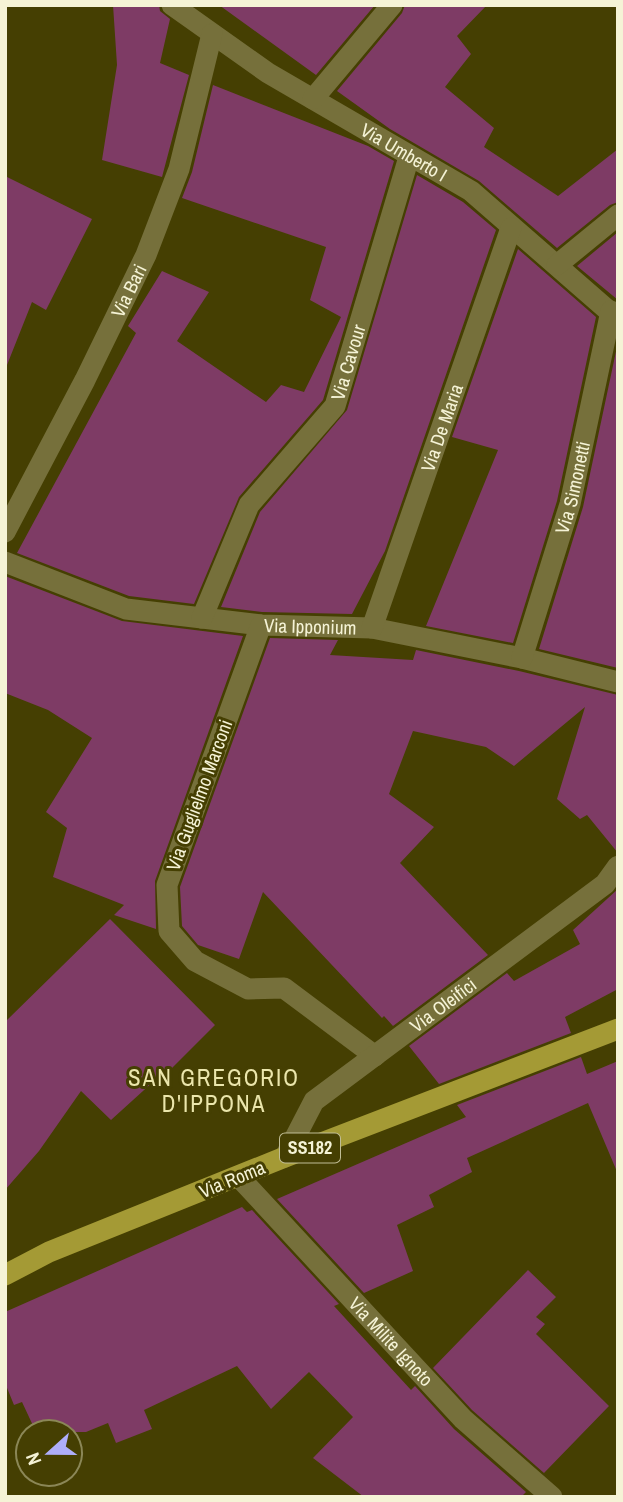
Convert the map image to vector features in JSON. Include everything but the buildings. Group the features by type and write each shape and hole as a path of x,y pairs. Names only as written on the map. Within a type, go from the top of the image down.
{"main road":[{"name":"Via Roma","path":"5,1275 49,1252 618,1028"}],"street":[{"name":"Via Umberto I","path":"172,5 268,74 471,191 614,315"},
{"path":"313,99 392,5"},
{"name":"Via Bari","path":"5,532 85,380 146,255 179,169 212,34"},
{"name":"Via Cavour","path":"202,618 249,505 335,406 409,157"},
{"path":"557,265 618,215"},
{"name":"Via De Maria","path":"372,628 511,228"},
{"name":"Via Simonetti","path":"522,658 570,504 614,315"},
{"name":"Via Ipponium","path":"5,562 126,610 261,625 372,628 522,658 618,682"},
{"name":"Via Guglielmo Marconi","path":"261,625 167,885 169,931 195,961 248,989 284,988 375,1056"},
{"name":"Via Oleifici","path":"285,1157 314,1101 605,884 618,866"},
{"name":"Via Milite Ignoto","path":"239,1177 463,1419 552,1497"}],"district":[{"name":"SAN GREGORIO D'IPPONA","path":"214,1091"}]}
